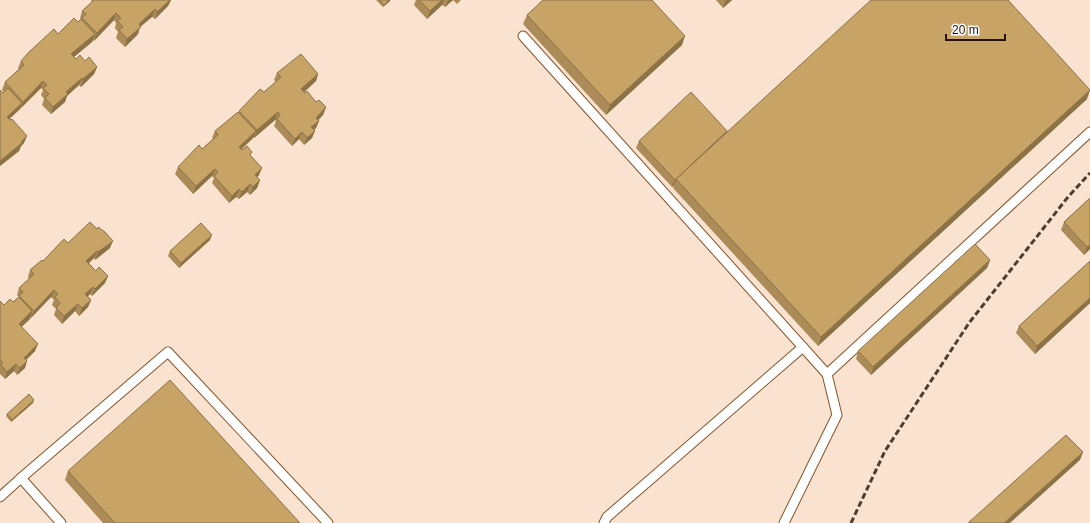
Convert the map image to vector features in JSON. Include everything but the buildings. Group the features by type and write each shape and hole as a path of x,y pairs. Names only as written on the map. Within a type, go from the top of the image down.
{"lane":[{"path":"522,36 827,374 837,415 784,523"},
{"path":"827,374 1090,132"},
{"path":"604,523 607,517 803,347"},
{"path":"0,497 168,352 328,523"},
{"path":"22,478 61,523"}],"railway":[{"path":"851,523 885,451 969,323 1068,197 1090,173"}]}
